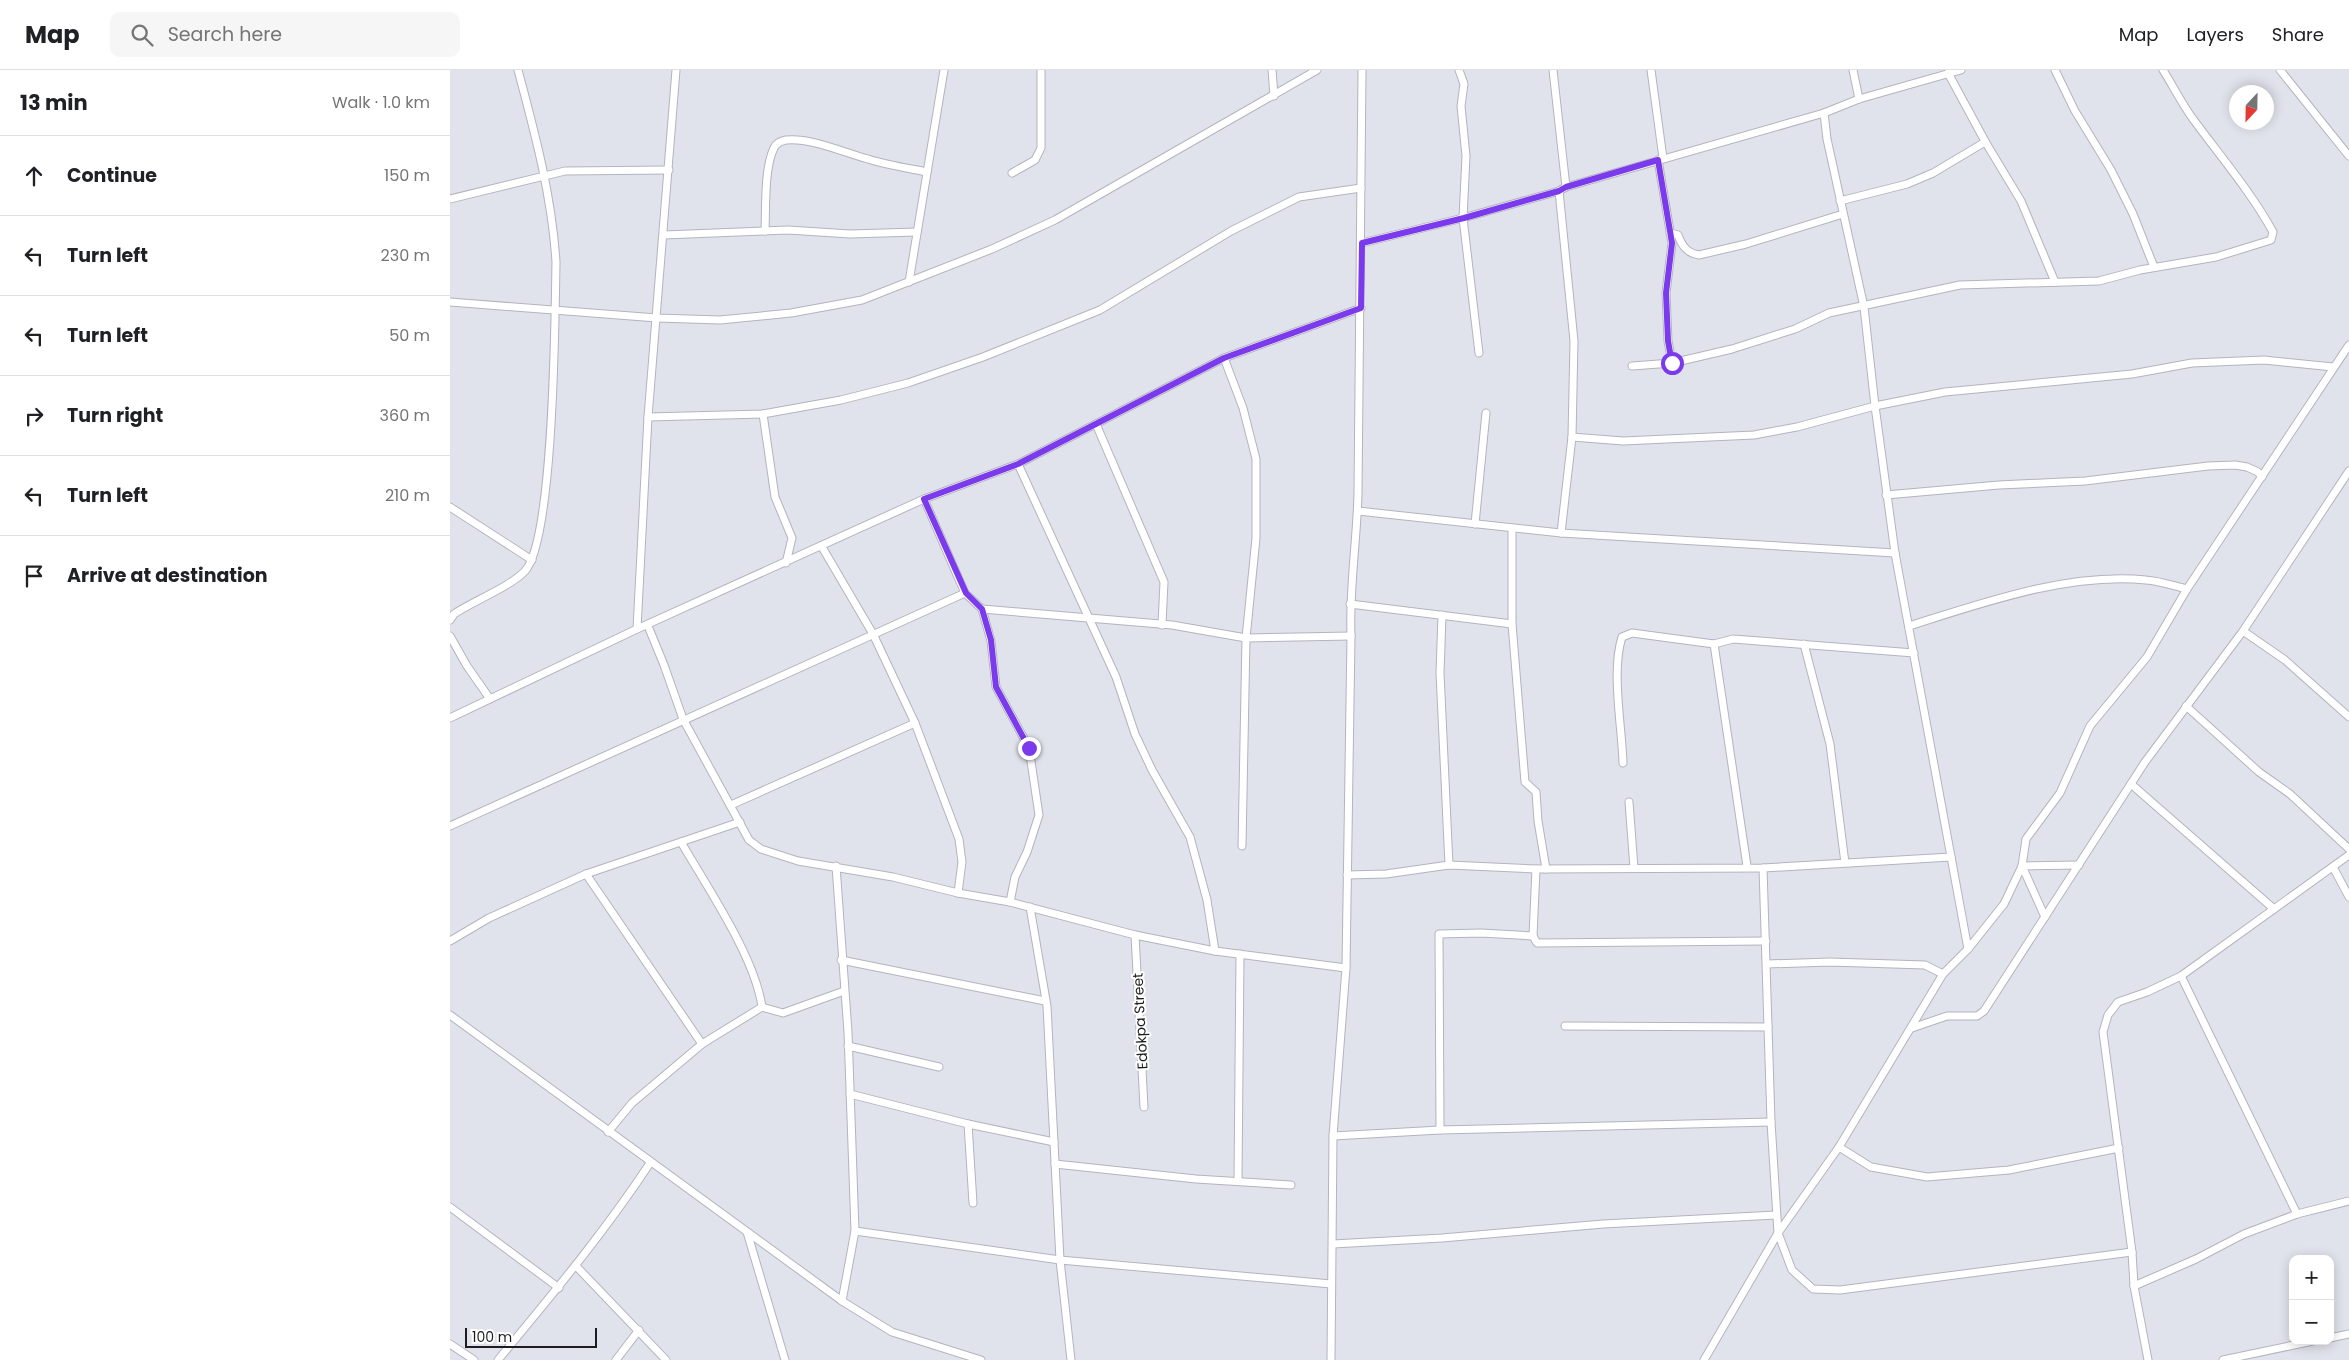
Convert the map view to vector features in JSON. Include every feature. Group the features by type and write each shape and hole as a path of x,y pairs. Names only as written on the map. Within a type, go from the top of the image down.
{"street":[{"path":"450,620 459,610 514,580 525,571 532,560 544,508 555,310 553,224 534,129 518,70"},
{"path":"637,629 648,417 676,70"},
{"path":"909,282 944,70"},
{"path":"1012,173 1035,160 1041,148 1041,70"},
{"path":"1272,70 1274,96"},
{"path":"450,302 657,318 720,320 791,314 862,300 992,249 1055,220 1317,70"},
{"path":"1331,1360 1333,1136 1346,968 1350,604 1358,511 1362,243 1362,70"},
{"path":"1458,70 1464,84 1461,106 1466,156 1464,218 1478,353"},
{"path":"1553,70 1574,341 1572,437 1561,533"},
{"path":"1651,70 1660,159 1672,243 1666,281 1668,341 1672,363"},
{"path":"1853,70 1859,99"},
{"path":"1362,243 1464,218 1660,159 1824,113 1859,99 1960,70"},
{"path":"2055,70 2075,111 2116,179 2133,214 2154,268"},
{"path":"1632,366 1672,363 1732,349 1795,329 1829,313 1960,285 2099,281 2154,268 2216,257 2271,240 2274,236 2256,200 2243,186 2192,118 2163,70"},
{"path":"2280,70 2349,156"},
{"path":"1948,73 1985,142 2021,201 2055,282"},
{"path":"1824,113 1827,139 1864,307 1886,495 1895,552 1968,949"},
{"path":"765,231 767,181 774,148 777,143 785,140 796,140 834,148 870,160 927,172"},
{"path":"1840,201 1907,184 1933,173 1985,142"},
{"path":"450,199 565,170 669,170"},
{"path":"648,417 763,414 841,400 908,383 983,357 1100,310 1231,231 1299,197 1361,188"},
{"path":"1670,233 1678,235 1682,246 1691,254 1699,256 1843,214"},
{"path":"664,234 788,230 850,234 917,232"},
{"path":"450,718 637,629 648,626 924,499 1018,464 1224,358 1361,308"},
{"path":"1704,1360 1778,1233 1839,1147 1943,974 1968,949 2004,904 2022,866 2026,839 2060,793 2090,726 2148,657 2187,590 2349,345"},
{"path":"1224,358 1243,408 1256,459 1256,538 1246,638 1242,846"},
{"path":"1572,437 1623,442 1754,435 1797,427 1875,406 1945,392 2132,374 2192,363 2264,360 2333,367"},
{"path":"1475,524 1486,413"},
{"path":"763,414 775,497 792,538 786,563"},
{"path":"1096,424 1164,582 1162,624"},
{"path":"1018,464 1087,618 1116,677 1135,734 1152,770 1190,837 1207,900 1215,950"},
{"path":"1886,495 2000,485 2085,481 2208,466 2235,465 2258,472 2262,477"},
{"path":"1912,1028 1948,1016 1977,1016 1984,1011 2131,784 2186,706 2243,631 2349,471"},
{"path":"924,499 966,593 982,609 991,640 996,687 1029,748 1039,800 1039,815 1027,852 1015,877 1010,902"},
{"path":"450,507 532,560"},
{"path":"1358,511 1561,533 1895,552"},
{"path":"1512,528 1512,624 1525,782 1536,792 1538,821 1546,869"},
{"path":"822,547 873,634 914,723 959,839 962,862 958,893"},
{"path":"1909,626 2012,594 2074,582 2147,580 2187,590"},
{"path":"450,826 683,719 966,593"},
{"path":"1350,604 1512,624"},
{"path":"982,609 1162,624 1246,638 1351,636"},
{"path":"1442,615 1440,673 1445,741 1449,865"},
{"path":"648,626 683,719 749,840 761,849 798,861 893,877 958,893 1010,902 1135,935 1240,954 1346,968"},
{"path":"2243,631 2285,660 2349,717"},
{"path":"1623,763 1617,676 1619,646 1622,638 1632,633 1714,644 1733,639 1914,653"},
{"path":"450,636 467,666 490,699"},
{"path":"1714,644 1748,866"},
{"path":"1804,644 1830,744 1845,863"},
{"path":"2186,706 2259,772 2290,794 2349,849"},
{"path":"731,805 914,723"},
{"path":"2131,784 2274,909"},
{"path":"1629,802 1634,868"},
{"path":"450,941 489,918 586,874 740,822"},
{"path":"682,842 730,928 759,986 762,1007"},
{"path":"2148,1360 2134,1286 2132,1252 2103,1032 2108,1015 2118,1002 2147,992 2181,976 2349,855"},
{"path":"1346,875 1386,874 1449,865 1536,869 1748,866 1763,868 1951,857"},
{"path":"2022,866 2079,865"},
{"path":"836,866 848,1046 855,1231 842,1302"},
{"path":"2022,866 2045,917"},
{"path":"2333,867 2349,897"},
{"path":"1763,868 1770,1122 1776,1215 1778,1233 1792,1270 1813,1289 1840,1290 2132,1252"},
{"path":"1536,869 1533,936 1537,943 1766,942"},
{"path":"586,874 702,1044"},
{"path":"1030,907 1045,1001 1060,1260 1071,1360"},
{"path":"1440,1130 1439,934 1481,933 1533,936"},
{"name":"Edokpa Street","path":"1135,935 1144,1107"},
{"path":"1238,1181 1240,954"},
{"path":"841,960 1045,1001"},
{"path":"1767,964 1830,962 1925,965 1943,974"},
{"path":"2181,976 2297,1214"},
{"path":"608,1132 632,1103 702,1044 762,1007 783,1013 844,991"},
{"path":"450,1015 842,1302 892,1332 981,1360"},
{"path":"1564,1026 1768,1027"},
{"path":"848,1046 939,1066"},
{"path":"850,1094 968,1124 1054,1142"},
{"path":"1333,1136 1440,1130 1770,1122"},
{"path":"968,1124 973,1203"},
{"path":"1839,1147 1871,1167 1927,1177 2009,1170 2119,1148"},
{"path":"498,1360 576,1266 622,1206 650,1163"},
{"path":"1055,1164 1291,1185"},
{"path":"2134,1286 2196,1259 2244,1234 2297,1214 2349,1201"},
{"path":"450,1207 558,1288"},
{"path":"1333,1244 1442,1238 1603,1224 1776,1215"},
{"path":"855,1231 1060,1260 1331,1284"},
{"path":"747,1232 785,1360"},
{"path":"576,1266 640,1330 666,1360"},
{"path":"616,1360 640,1330"},
{"path":"2334,1337 2349,1334"},
{"path":"450,1344 474,1360"},
{"path":"2223,1360 2294,1345"}],"route":[{"path":"1029,748 996,687 991,640 982,609 966,593 924,499 1018,464 1224,358 1361,308 1362,243 1464,218 1658,160 1672,243 1666,281 1666,317 1672,363"}]}
